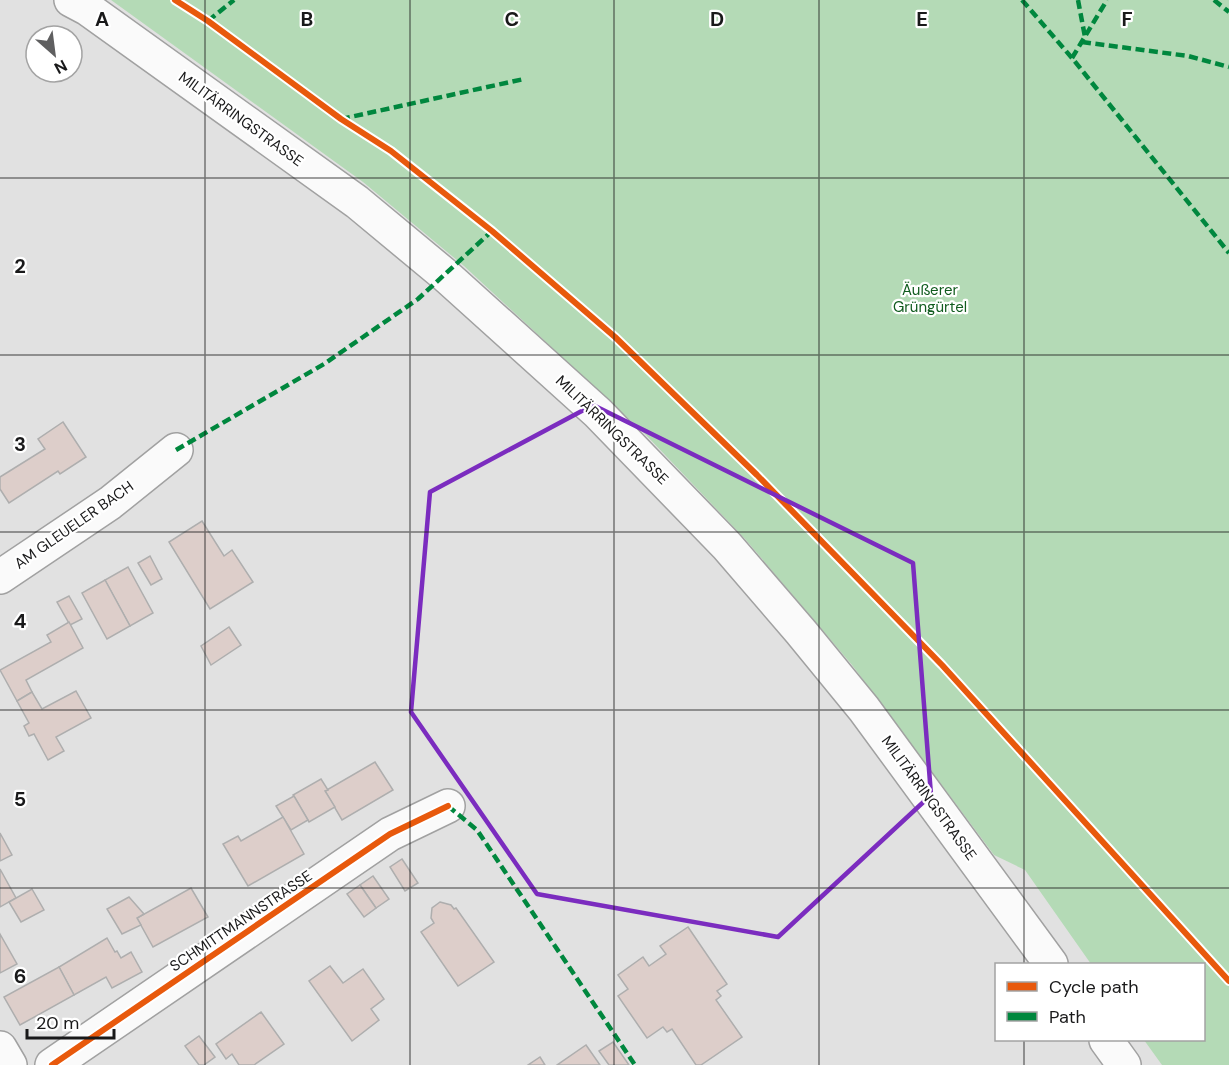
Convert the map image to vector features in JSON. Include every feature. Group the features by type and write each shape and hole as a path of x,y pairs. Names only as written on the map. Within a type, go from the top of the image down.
{"main road":[{"name":"MILITÄRRINGSTRASSE","path":"71,0 88,9 357,202 445,275 598,413 727,546 808,640 864,709 1051,963"},
{"name":"AM GLEUELER BACH","path":"0,577 110,503 176,450"},
{"name":"SCHMITTMANNSTRASSE","path":"52,1065 390,834 448,806"},
{"path":"1107,1041 1124,1065"},
{"path":"0,1048 10,1065"}],"highlighted area":[{"path":"593,405 913,563 931,795 778,937 537,894 411,712 430,492"}],"green space":[{"name":"Äußerer Grüngürtel","path":"111,0 1229,0 1229,1065 1162,1065 1145,1041 1205,1041 1205,963 1090,963 1025,870 994,855 852,665 745,539 646,435 464,266 363,182"}],"building":[{"path":"63,422 86,457 60,474 58,471 9,503 0,489 0,477 45,449 38,439"},
{"path":"202,521 224,556 232,550 253,582 210,609 169,542"},
{"path":"150,556 162,579 151,585 138,563"},
{"path":"128,567 153,613 130,626 105,580"},
{"path":"105,580 130,626 107,639 82,593"},
{"path":"69,596 82,619 70,625 57,602"},
{"path":"69,622 83,648 26,680 32,692 17,701 0,670 51,642 47,635"},
{"path":"229,627 241,645 211,665 201,646"},
{"path":"76,691 91,718 56,737 64,751 48,760 34,734 29,736 24,726 29,723 17,701 32,692 42,709"},
{"path":"375,762 393,790 342,820 325,791"},
{"path":"321,779 335,807 309,822 293,795"},
{"path":"294,796 308,820 291,830 276,806"},
{"path":"283,817 304,854 248,886 223,844 238,836 241,841"},
{"path":"0,833 12,855 0,861"},
{"path":"402,859 418,883 405,891 390,867"},
{"path":"0,869 16,898 0,907"},
{"path":"373,876 389,899 376,908 360,885"},
{"path":"360,885 376,908 364,917 347,894"},
{"path":"191,888 208,917 153,947 137,918"},
{"path":"32,889 44,910 21,922 9,902"},
{"path":"129,897 144,914 137,918 141,925 122,934 107,909"},
{"path":"440,902 456,908 494,962 458,986 421,932 434,923 431,918 432,908"},
{"path":"688,927 727,984 717,991 721,996 716,1000 742,1037 701,1065 696,1065 672,1029 667,1032 663,1027 647,1038 618,996 628,989 618,975 643,957 649,966 666,954 660,946"},
{"path":"0,934 17,964 0,973"},
{"path":"107,938 121,958 131,952 142,972 112,988 106,977 74,995 59,967"},
{"path":"330,966 343,983 363,969 384,999 371,1009 379,1020 352,1041 309,981"},
{"path":"59,967 74,995 20,1025 4,997"},
{"path":"261,1012 284,1044 254,1065 239,1065 232,1054 226,1059 216,1044"},
{"path":"199,1036 215,1057 204,1065 199,1065 185,1046"},
{"path":"613,1042 629,1065 609,1065 599,1051"},
{"path":"586,1045 600,1065 557,1065"},
{"path":"540,1057 545,1065 528,1065"}],"marked path":[{"path":"208,21 234,0"},
{"path":"1022,0 1072,58 1229,253"},
{"path":"1078,0 1085,37"},
{"path":"1072,58 1107,0"},
{"path":"1214,0 1229,12"},
{"path":"1082,42 1188,56 1229,67"},
{"path":"341,119 524,79"},
{"path":"176,450 324,364 418,299 492,231"},
{"path":"448,806 477,830 635,1065"}],"cycle path":[{"path":"175,0 208,21 341,119 391,151 492,231 615,337 757,475 942,665 1229,981"},
{"path":"52,1065 390,834 448,806"}]}
